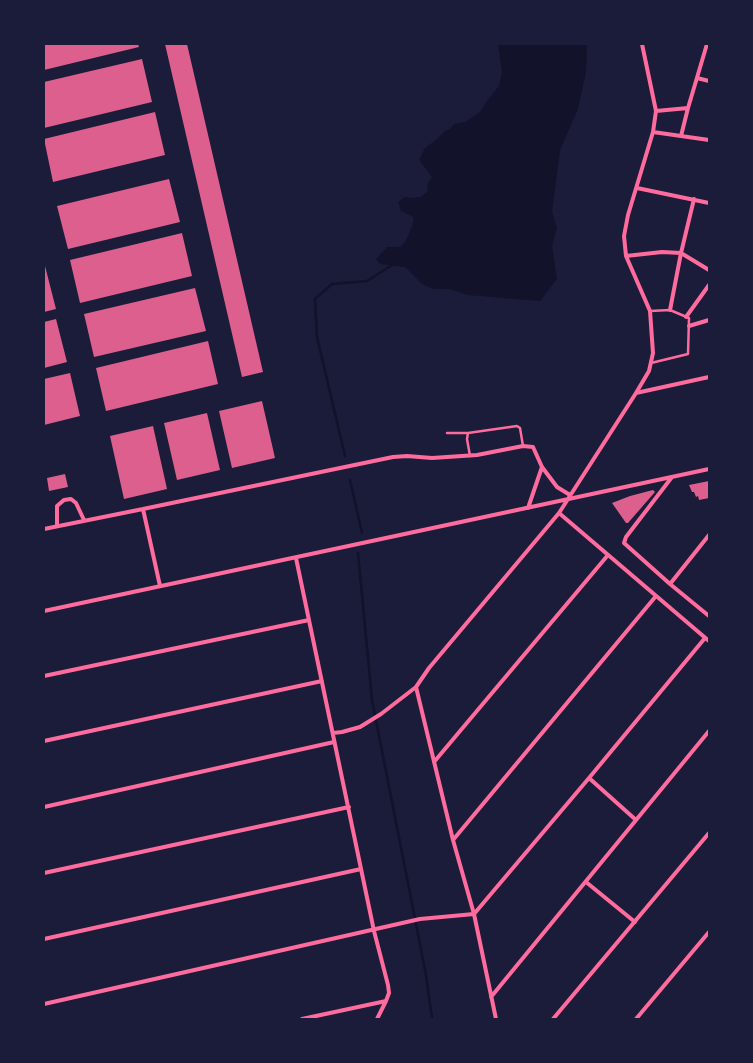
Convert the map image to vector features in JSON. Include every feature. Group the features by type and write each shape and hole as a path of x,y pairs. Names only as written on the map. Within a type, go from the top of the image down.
{"street":[{"path":"333,734 360,727 381,714 388,707 416,687 429,668 559,513 649,371 653,353 650,311 626,256 624,236 653,132 656,111 642,44"},
{"path":"681,136 707,44"},
{"path":"697,78 709,81"},
{"path":"656,111 688,108"},
{"path":"653,132 709,140"},
{"path":"637,188 709,203"},
{"path":"670,310 681,253 694,199"},
{"path":"626,256 662,252 681,253 709,270"},
{"path":"686,317 709,285"},
{"path":"689,326 709,320"},
{"path":"636,393 709,377"},
{"path":"44,529 393,457 407,456 432,458 470,456 523,446 533,447 542,467 557,487 570,495"},
{"path":"528,508 542,467"},
{"path":"44,611 709,469"},
{"path":"672,477 624,543 709,616"},
{"path":"57,526 57,506 64,500 71,499 76,503 84,520"},
{"path":"143,509 160,586"},
{"path":"559,513 709,641"},
{"path":"670,584 709,535"},
{"path":"434,762 608,555"},
{"path":"296,558 374,931 388,985 389,993 377,1019"},
{"path":"453,840 656,596"},
{"path":"44,676 309,620"},
{"path":"44,1004 374,931 420,919 474,914 705,638"},
{"path":"44,741 322,681"},
{"path":"416,687 453,840 474,914 490,997 496,1019"},
{"path":"490,997 709,731"},
{"path":"44,807 334,742"},
{"path":"589,778 636,820"},
{"path":"44,873 349,807"},
{"path":"553,1019 709,833"},
{"path":"44,939 361,869"},
{"path":"586,882 635,922"},
{"path":"636,1019 709,932"},
{"path":"302,1019 386,1001"}],"lane":[{"path":"650,311 670,310 689,318 688,354 651,363"},
{"path":"447,433 468,433 517,426 520,428 523,446"},
{"path":"468,433 467,439 470,456"}],"shaded area":[{"path":"498,44 587,44 586,72 578,109 560,150 552,212 557,228 552,246 557,279 540,301 468,295 449,289 434,289 422,284 405,267 380,264 376,259 387,247 401,247 409,234 413,223 413,217 401,211 398,202 405,197 421,197 428,191 427,185 432,177 419,160 425,148 445,131 450,129 454,124 465,122 480,112 499,86 502,72"}],"building":[{"path":"44,44 138,44 139,47 44,70"},
{"path":"165,44 187,44 263,372 242,377"},
{"path":"142,59 152,102 44,128 44,82"},
{"path":"155,112 165,155 53,182 44,139"},
{"path":"169,179 180,222 68,249 57,206"},
{"path":"182,233 192,276 80,303 70,260"},
{"path":"44,266 56,309 44,312"},
{"path":"195,288 206,331 94,357 84,314"},
{"path":"56,319 67,362 44,368 44,322"},
{"path":"208,341 218,384 106,411 96,368"},
{"path":"70,373 80,416 44,425 44,379"},
{"path":"262,401 275,458 232,468 219,411"},
{"path":"207,413 220,470 177,480 164,423"},
{"path":"153,426 167,489 124,499 110,436"},
{"path":"65,474 68,487 49,491 47,478"},
{"path":"709,481 709,498 699,500 698,496 696,497 694,492 692,492 689,485"},
{"path":"653,490 655,492 628,523 626,523 612,503 630,496"}],"waterway":[{"path":"345,456 317,337 315,299 332,284 367,281 392,265"},
{"path":"350,480 362,533"},
{"path":"358,553 372,700 426,975 432,1019"}]}
